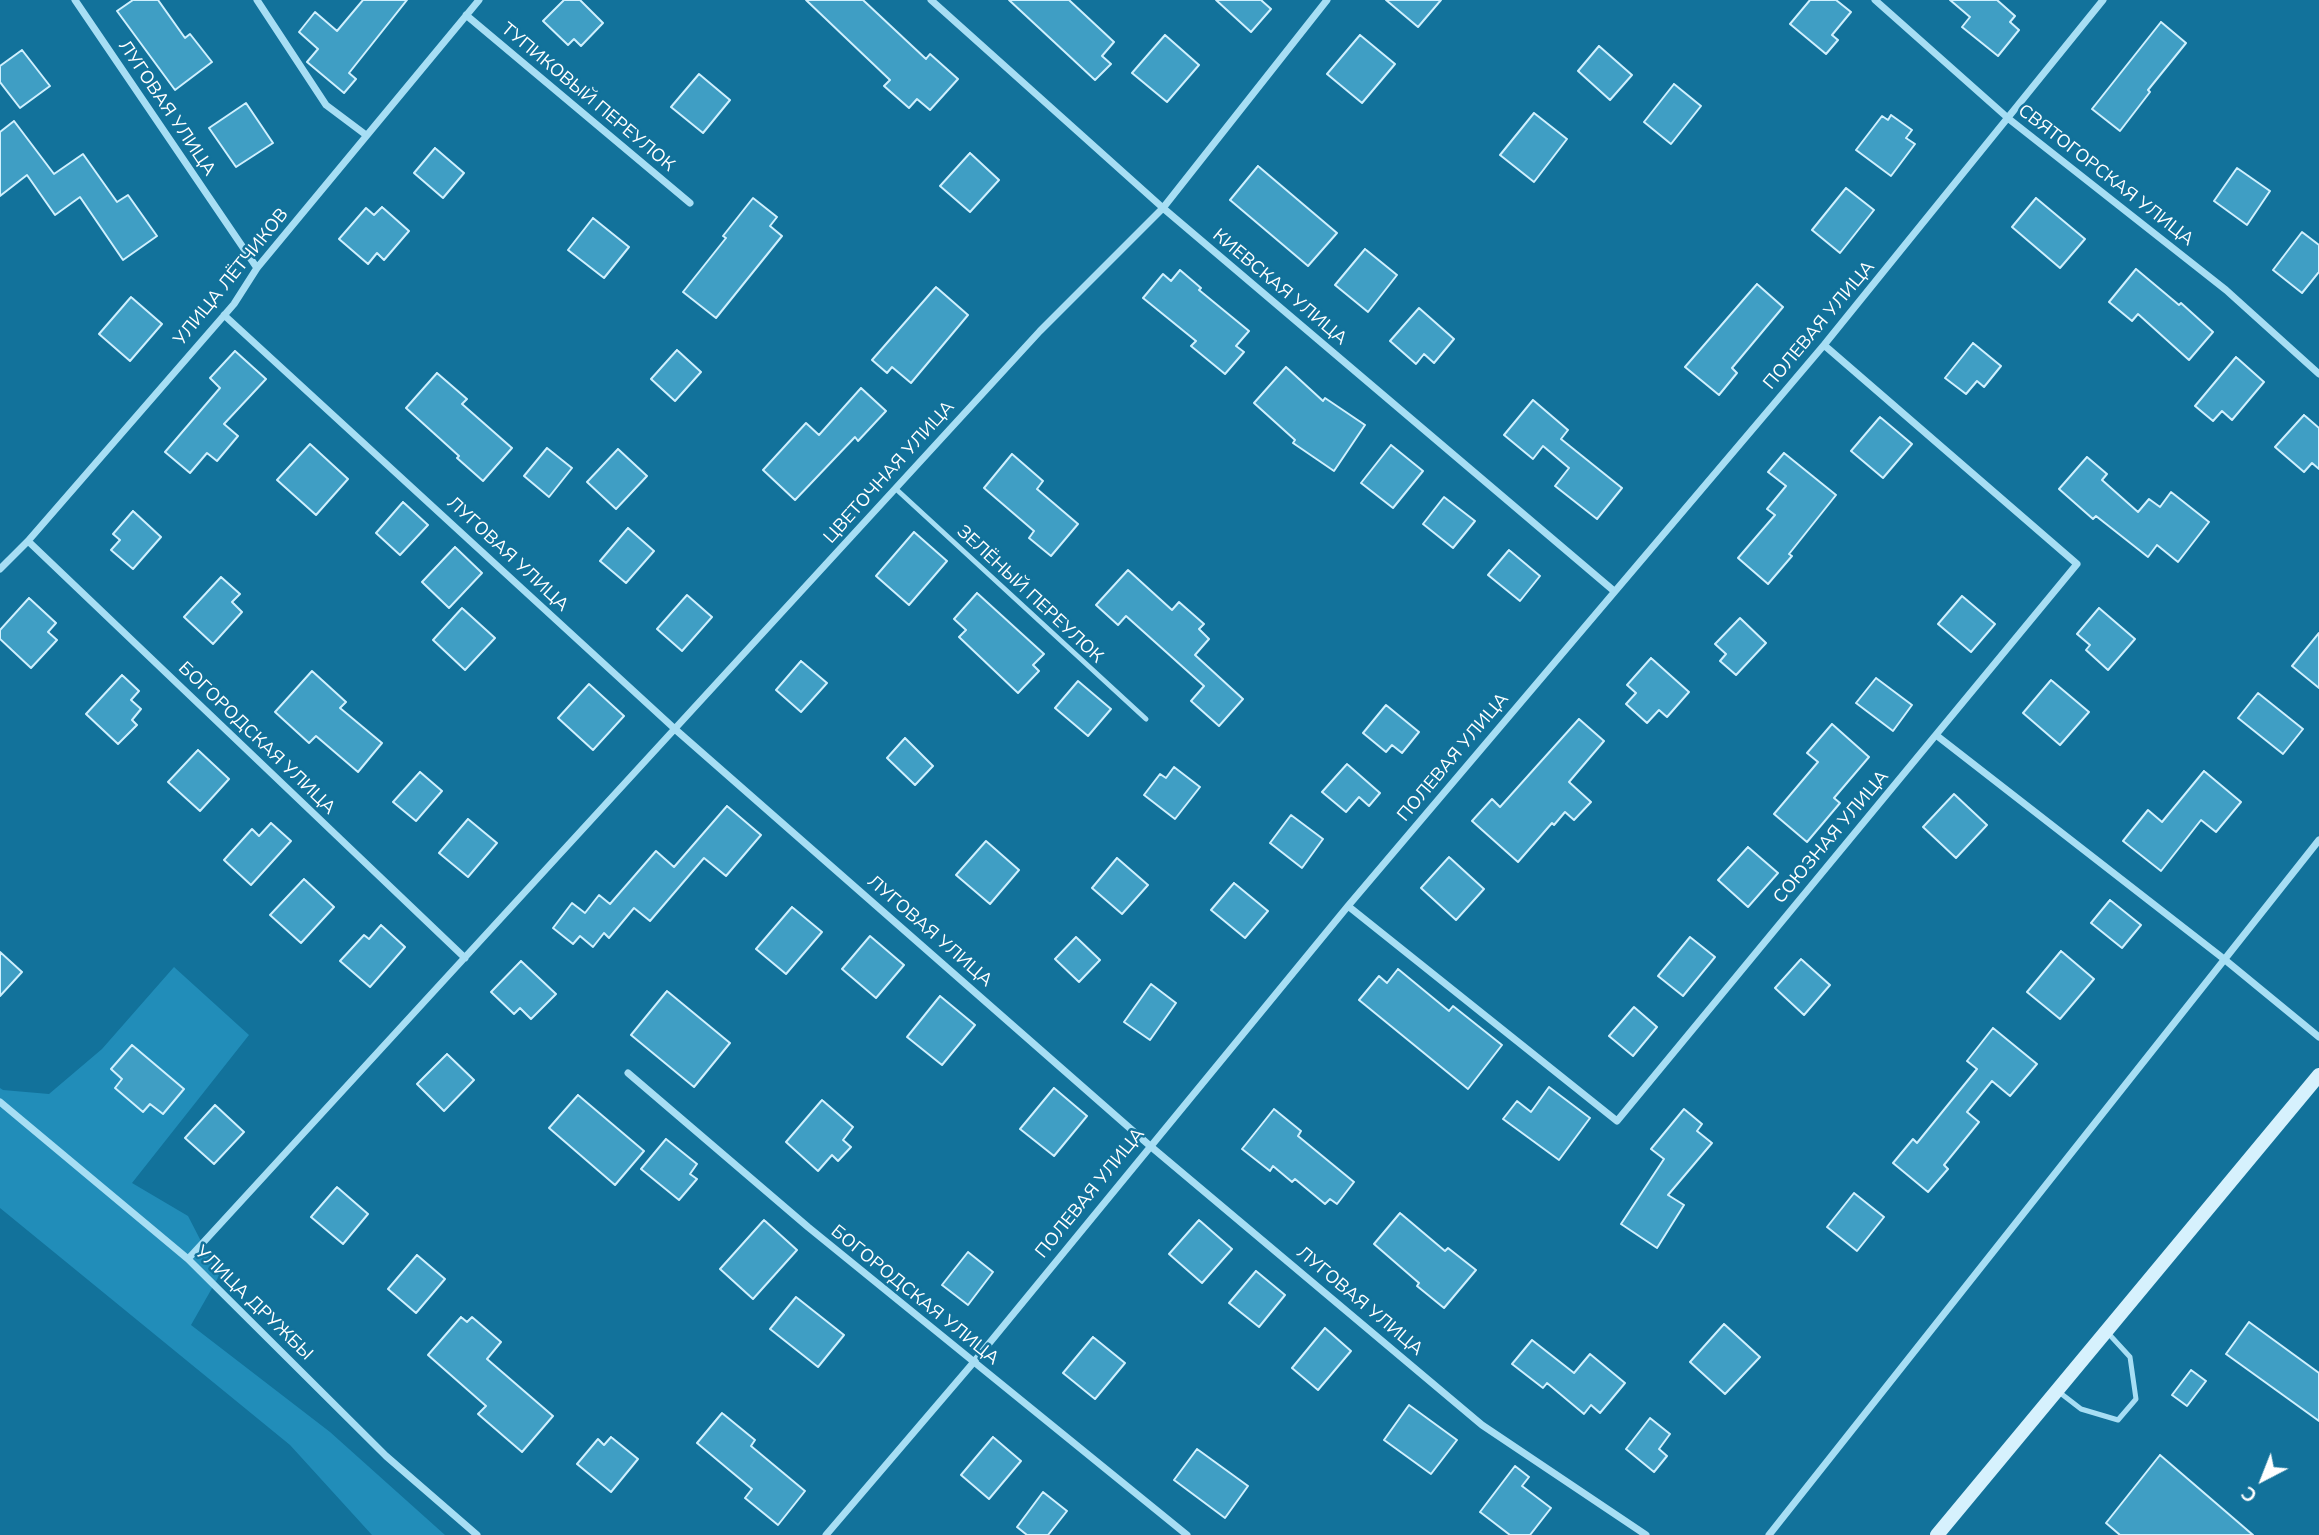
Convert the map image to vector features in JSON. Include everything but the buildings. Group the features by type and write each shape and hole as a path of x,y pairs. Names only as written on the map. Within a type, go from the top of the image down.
{"main road":[{"path":"1937,1535 2319,1075"}],"street":[{"name":"ЛУГОВАЯ УЛИЦА","path":"75,0 257,268"},
{"path":"257,0 326,105 366,135"},
{"name":"УЛИЦА ЛЁТЧИКОВ","path":"0,569 28,541 234,304 257,268 479,0"},
{"name":"КИЕВСКАЯ УЛИЦА","path":"932,0 1163,208 1614,591"},
{"name":"ЦВЕТОЧНАЯ УЛИЦА","path":"188,1259 1040,331 1163,208 1326,0"},
{"name":"СВЯТОГОРСКАЯ УЛИЦА","path":"1875,0 2009,119 2226,290 2319,374"},
{"name":"ПОЛЕВАЯ УЛИЦА","path":"826,1535 973,1363 1149,1145 1348,906 1824,345 2103,0"},
{"name":"ТУПИКОВЫЙ ПЕРЕУЛОК","path":"466,16 690,203"},
{"name":"ЛУГОВАЯ УЛИЦА","path":"224,315 676,730 1149,1145 1482,1425 1646,1535"},
{"name":"СОЮЗНАЯ УЛИЦА","path":"1348,906 1617,1121 2077,564 1824,345"},
{"name":"БОГОРОДСКАЯ УЛИЦА","path":"28,541 465,958"},
{"path":"1936,735 2224,959 2319,1037"},
{"path":"1769,1535 2319,840"},
{"name":"БОГОРОДСКАЯ УЛИЦА","path":"628,1073 808,1227 1187,1535"},
{"name":"УЛИЦА ДРУЖБЫ","path":"0,1102 188,1259 386,1456 477,1535"}],"lane":[{"name":"ЗЕЛЁНЫЙ ПЕРЕУЛОК","path":"895,489 1146,719"},
{"path":"2057,1390 2081,1409 2118,1420 2136,1399 2130,1357 2106,1331"}],"shaded area":[{"path":"174,967 249,1035 132,1183 188,1216 219,1276 191,1325 330,1432 445,1535 372,1535 290,1445 0,1208 0,1088 49,1094 102,1049"}]}
